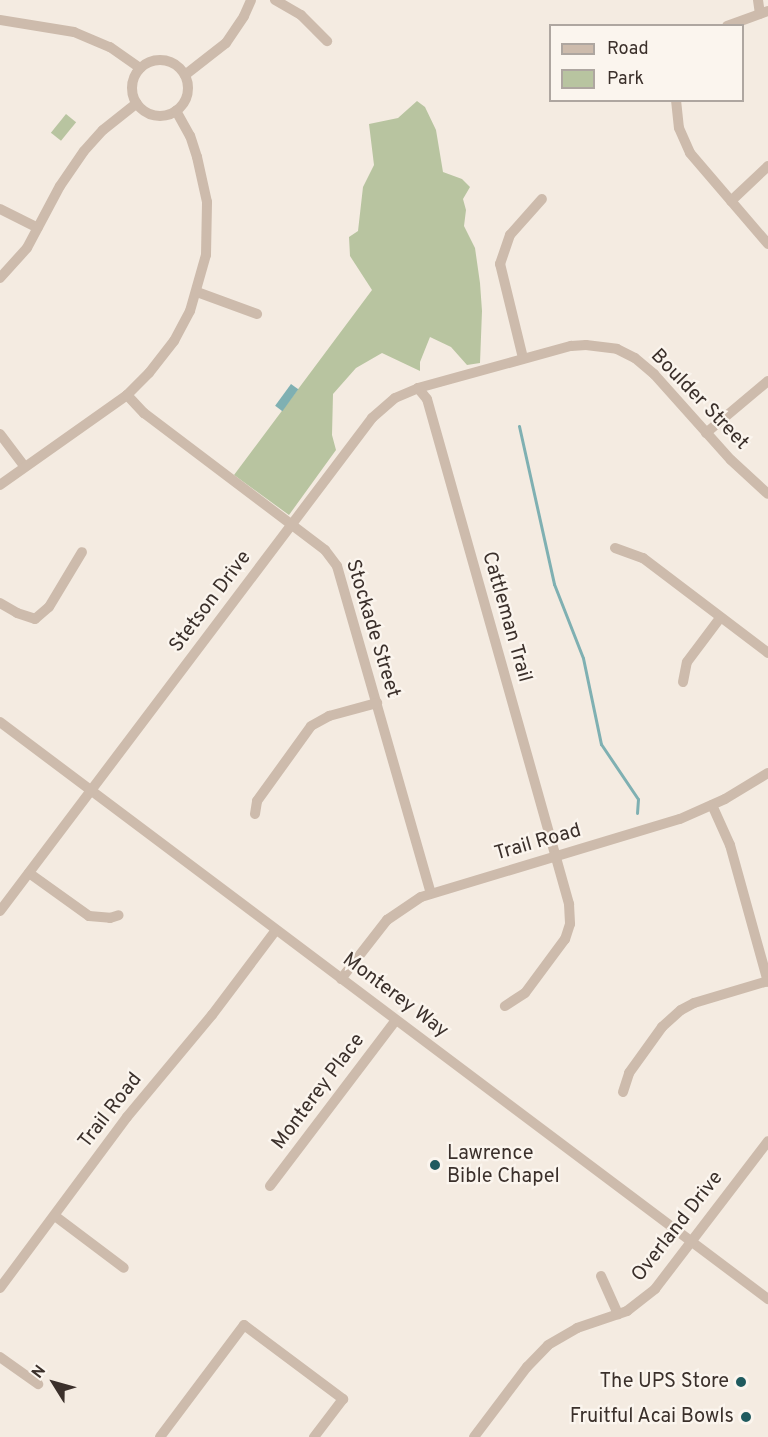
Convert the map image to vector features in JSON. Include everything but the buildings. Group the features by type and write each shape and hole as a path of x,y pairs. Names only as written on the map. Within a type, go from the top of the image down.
{"street":[{"path":"185,75 226,43 244,16 251,0"},
{"path":"275,0 301,15 327,40"},
{"path":"731,24 764,12 758,0"},
{"path":"0,20 74,32 110,47 140,68"},
{"path":"156,60 165,60 173,63 185,75 188,91 182,105 176,111 168,115 150,114 136,103 132,85 140,68 156,60"},
{"path":"676,102 678,128 690,153 768,244"},
{"path":"0,278 27,248 60,186 84,151 103,130 136,103"},
{"path":"0,485 127,395 149,373 174,341 197,292 206,255 207,202 190,136 176,111"},
{"path":"731,201 768,166"},
{"path":"523,358 500,264 510,235 542,199"},
{"path":"0,209 38,228"},
{"path":"197,292 256,314"},
{"name":"Boulder Street","path":"490,368 523,358 586,345 617,349 635,358 654,374 706,433 768,494"},
{"name":"Stetson Drive","path":"0,911 372,418 395,398 418,388 490,368"},
{"path":"706,433 768,381"},
{"name":"Cattleman Trail","path":"418,388 427,399 569,904 567,934 525,993 505,1006"},
{"name":"Stockade Street","path":"127,395 144,413 325,550 337,566 431,893"},
{"path":"0,434 25,467"},
{"path":"615,548 643,558 768,653"},
{"path":"0,603 17,614 35,620 50,607 81,552"},
{"path":"683,682 687,662 720,618"},
{"path":"255,814 257,801 311,726 329,716 377,703"},
{"name":"Monterey Way","path":"0,722 768,1299"},
{"name":"Trail Road","path":"341,979 387,920 408,904 431,893 680,819 712,805 768,773"},
{"path":"623,1092 629,1073 662,1028 681,1010 694,1003 768,982 730,845 712,805"},
{"path":"29,873 89,916 110,918 119,915"},
{"name":"Trail Road","path":"0,1288 128,1117 212,1015 276,930"},
{"name":"Monterey Place","path":"270,1186 396,1020"},
{"name":"Overland Drive","path":"474,1437 526,1367 548,1345 577,1328 618,1314 655,1290 768,1141"},
{"path":"55,1216 124,1268"},
{"path":"601,1276 618,1314"},
{"path":"160,1437 244,1325 343,1399 314,1437"},
{"path":"0,1357 38,1384"}],"green space":[{"path":"417,101 425,107 436,130 443,172 462,179 470,187 463,199 466,210 464,226 475,248 480,283 482,311 480,363 467,365 451,347 430,337 420,362 420,371 382,353 356,368 333,394 332,435 336,450 289,515 234,475 372,290 350,256 349,237 358,231 363,187 374,165 369,124 398,118"},
{"path":"66,114 76,122 61,141 51,133"}],"water":[{"path":"291,384 298,389 282,411 275,406"}],"waterway":[{"path":"519,426 554,584 583,658 601,744 638,799 637,813"}],"place":[{"name":"Lawrence Bible Chapel","path":"435,1165"},
{"name":"The UPS Store","path":"741,1382"},
{"name":"Fruitful Acai Bowls","path":"746,1417"}]}
